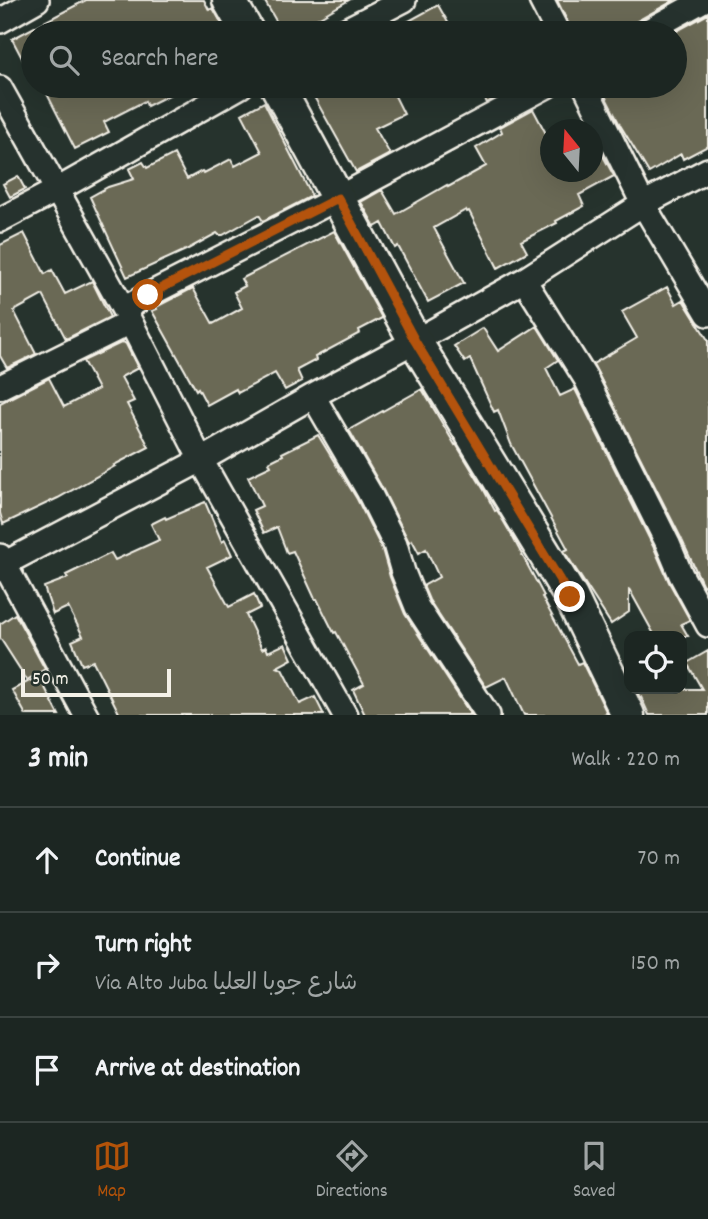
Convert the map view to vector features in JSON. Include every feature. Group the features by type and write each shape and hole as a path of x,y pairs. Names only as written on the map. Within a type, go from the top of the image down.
{"street":[{"path":"0,21 37,0"},
{"path":"229,0 240,21"},
{"path":"363,21 404,0"},
{"path":"541,0 552,21"},
{"path":"666,21 704,0"},
{"path":"0,88 127,315 201,460 345,715"},
{"path":"0,220 220,98"},
{"path":"283,98 415,341 570,597 628,715"},
{"path":"0,387 117,329 148,295 338,198 525,98"},
{"path":"591,98 643,204 708,314"},
{"path":"86,715 1,562 201,460 524,280 643,204 708,170"},
{"path":"524,280 602,408 681,575 708,625"},
{"path":"313,396 369,492 395,544 417,607 488,715"}],"building":[{"path":"86,0 204,0 209,10 213,8 220,21 46,21"},
{"path":"264,0 349,0 313,21 276,21"},
{"path":"557,0 675,0 637,21 567,21"},
{"path":"438,5 447,21 409,21"},
{"path":"708,14 708,146 683,159 681,154 649,173 606,98 687,98 687,25"},
{"path":"21,34 21,56 12,39"},
{"path":"49,98 163,98 147,106 145,101 104,122 109,132 75,149"},
{"path":"315,98 396,98 404,114 375,128 390,154 356,172"},
{"path":"264,102 312,196 263,221 259,215 223,235 217,233 127,277 90,197 108,187 134,179 129,169 143,162 147,168 174,154 187,179 231,159 235,166 262,152 242,114"},
{"path":"533,109 540,122 540,182 603,182 579,195 584,206 521,241 527,252 498,268 469,211 466,210 434,228 464,283 428,302 398,246 395,248 382,223 375,227 361,202 382,190 396,214 447,185 448,187 486,166 476,148 502,132 500,127"},
{"path":"603,156 614,176 603,182"},
{"path":"18,176 25,189 10,197 3,184"},
{"path":"334,231 382,318 297,370 302,381 285,390 275,373 238,393 236,389 207,405 152,311 193,288 213,324 242,308 234,292 245,286 241,279"},
{"path":"24,233 45,274 52,270 65,294 92,281 110,317 66,339 43,295 14,311 36,354 7,368 0,356 0,245"},
{"path":"667,287 676,304 683,300 708,340 708,583 703,586 593,364 637,338 622,312"},
{"path":"537,326 558,360 546,368 560,396 575,389 690,620 681,624 685,631 652,631 629,589 629,612 611,624 564,551 568,549 511,444 498,410 494,412 470,359 465,362 454,346 483,328 498,351"},
{"path":"123,342 138,368 121,377 134,401 127,404 149,447 58,498 3,524 0,513 0,403 49,378 64,407 98,389 83,361"},
{"path":"422,389 511,534 544,596 542,597 578,664 582,662 607,713 524,715 506,677 486,687 429,600 423,586 439,577 426,549 419,553 412,540 409,542 349,430"},
{"path":"318,435 357,499 382,549 405,614 471,715 365,715 353,690 364,684 315,599 293,551 287,553 277,527 264,533 253,510 262,506 248,477 271,466 269,462 283,455 282,453"},
{"path":"205,502 222,542 225,540 232,555 207,567 229,607 254,594 260,608 246,615 262,649 266,647 268,652 285,644 292,659 277,667 282,669 300,704 315,697 324,715 120,715 93,661 82,665 72,641 83,636 68,607 53,614 44,587 68,578 66,575 111,553 115,560 159,540 151,524"},
{"path":"15,614 45,669 27,680 0,638 0,624"},
{"path":"708,651 708,715 649,715 638,694 687,694 687,689 702,689 687,663"},
{"path":"39,676 59,715 26,715 12,690"}],"route":[{"path":"148,295 338,198 415,341 570,597"}]}
